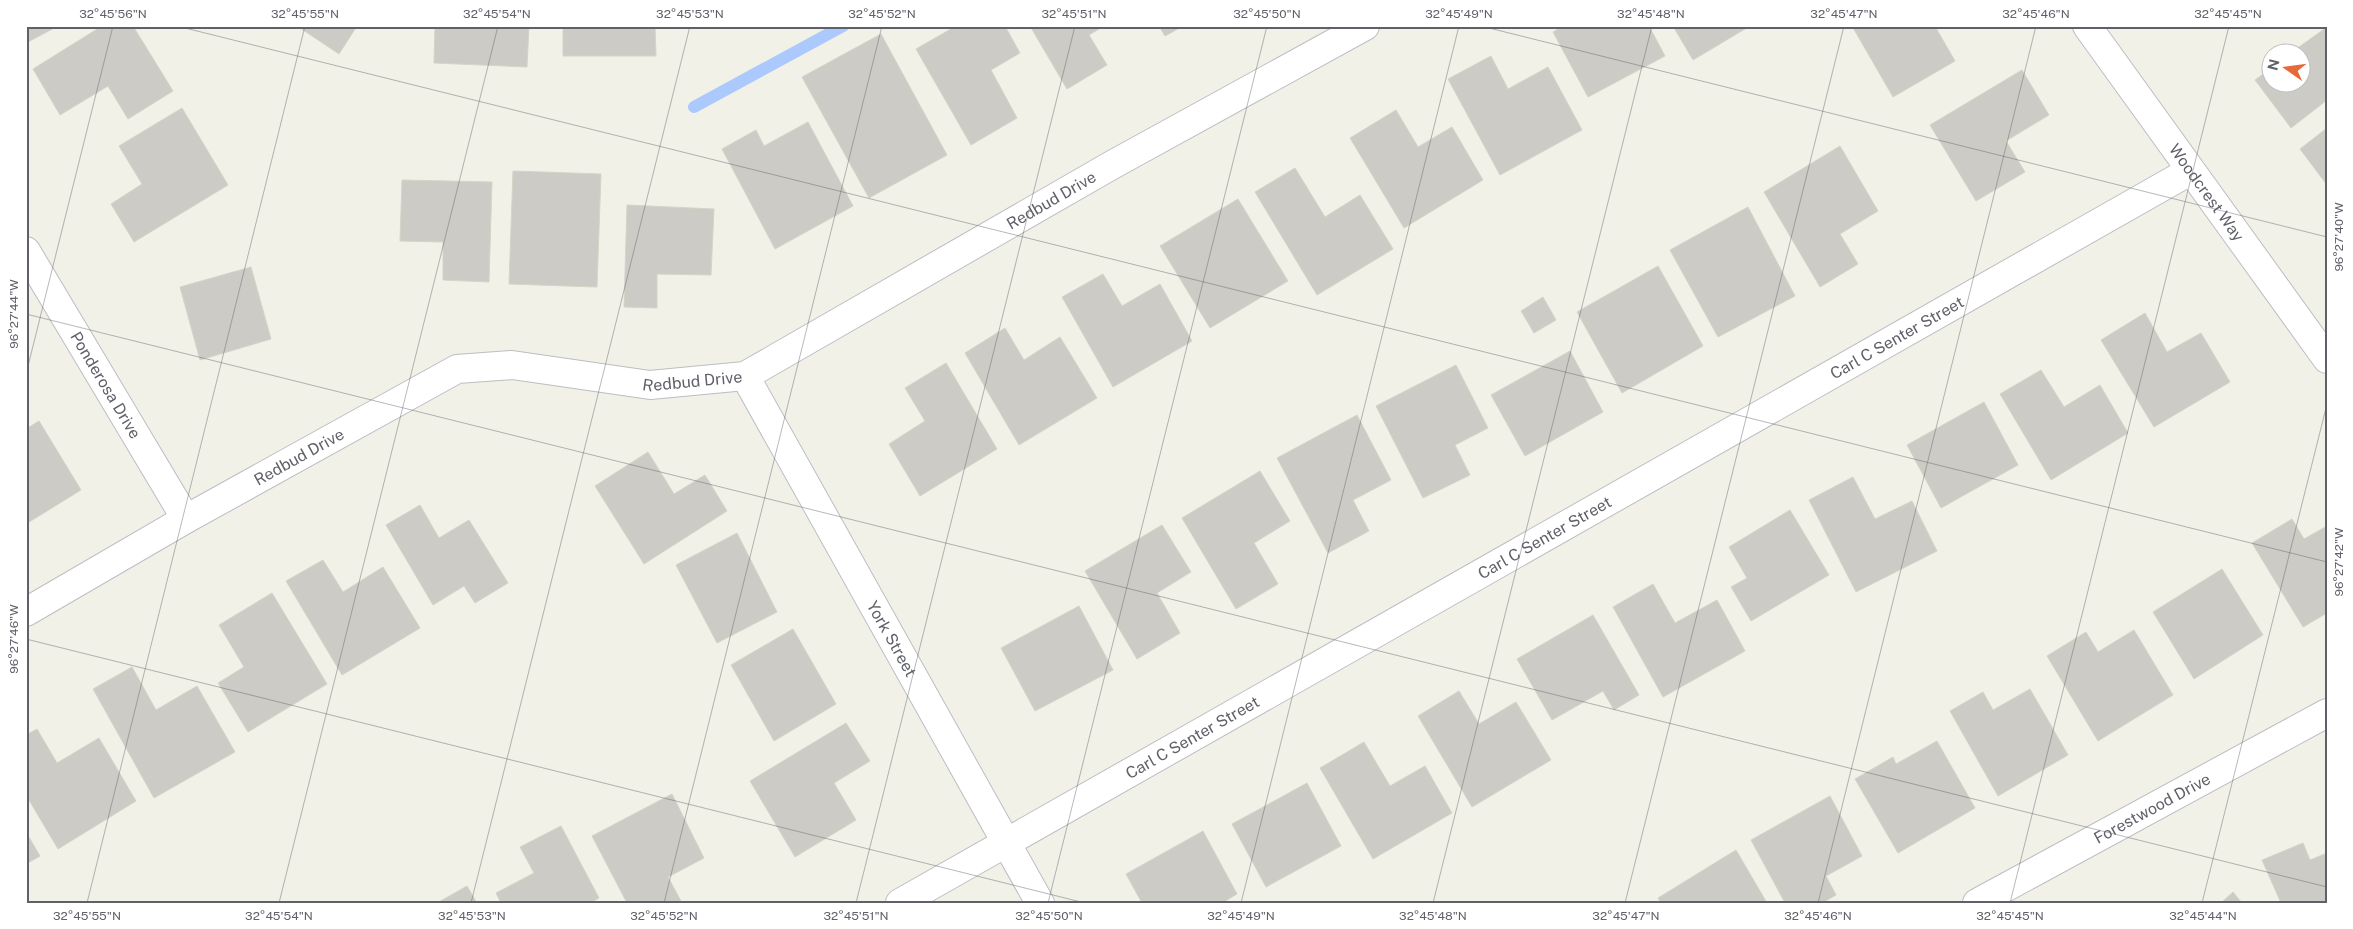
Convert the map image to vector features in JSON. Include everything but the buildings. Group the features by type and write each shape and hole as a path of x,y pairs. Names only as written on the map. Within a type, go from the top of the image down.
{"street":[{"name":"Redbud Drive","path":"26,612 186,519 457,369 512,364 650,385 745,376 1112,165 1364,26"},
{"name":"Woodcrest Way","path":"2087,26 2327,359"},
{"name":"Carl C Senter Street","path":"900,903 2190,171"},
{"name":"Ponderosa Drive","path":"26,251 186,519"},
{"name":"York Street","path":"745,376 1040,903"},
{"name":"Forestwood Drive","path":"1977,903 2327,713"}],"waterway":[{"path":"694,107 843,26"}]}
